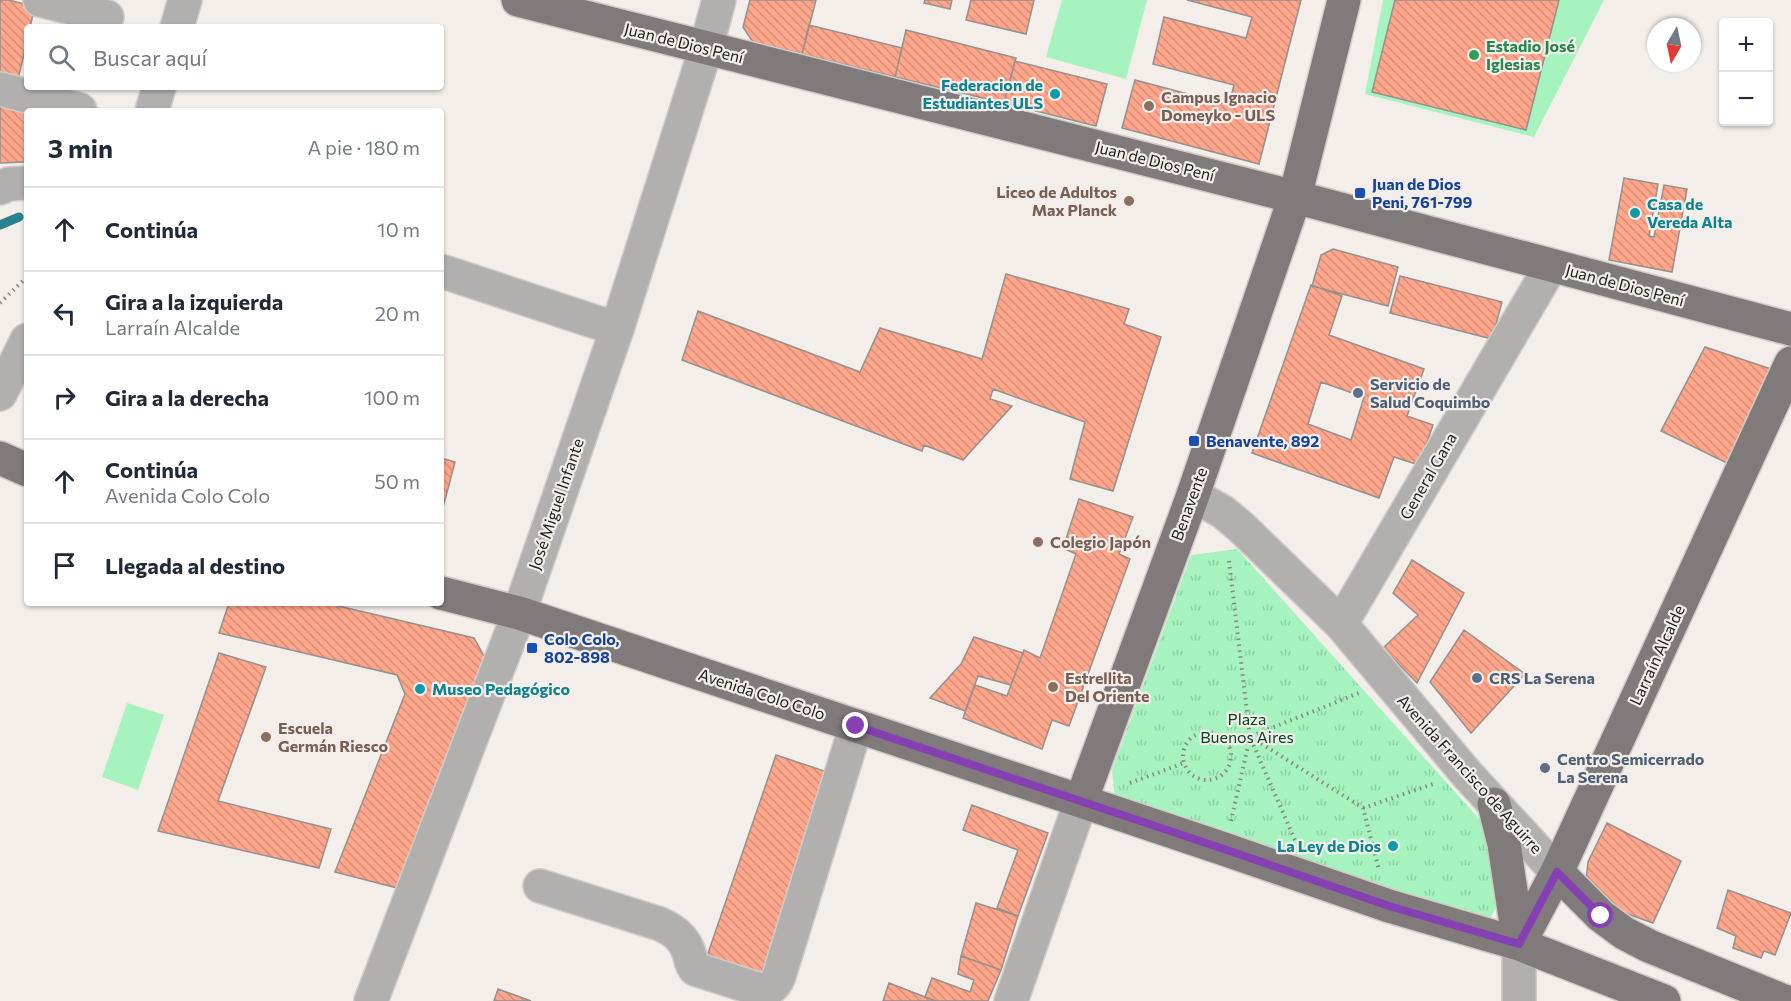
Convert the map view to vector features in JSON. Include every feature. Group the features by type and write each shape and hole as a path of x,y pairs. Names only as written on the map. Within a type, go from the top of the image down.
{"main road":[{"name":"Juan de Dios Pení","path":"518,0 1295,196 1791,329"},
{"name":"Benavente","path":"1081,801 1193,495 1295,196 1344,0"},
{"name":"Larraín Alcalde","path":"1519,944 1557,872 1791,363"},
{"path":"0,458 24,469"},
{"name":"Avenida Colo Colo","path":"444,594 519,613 1081,801"},
{"path":"1081,801 1389,906 1519,944 1664,1001"},
{"path":"1494,804 1504,844 1519,944"},
{"name":"Avenida Francisco de Aguirre","path":"1557,872 1601,916 1624,933 1649,946 1784,1001"}],"street":[{"path":"40,0 108,15"},
{"path":"178,24 184,0"},
{"name":"José Miguel Infante","path":"371,1001 519,613 617,329 719,0"},
{"path":"0,89 82,103"},
{"path":"153,108 158,90"},
{"path":"0,188 9,184 24,183"},
{"name":"General Gana","path":"1341,624 1551,266"},
{"path":"444,272 617,329"},
{"path":"0,394 24,345"},
{"name":"Avenida Francisco de Aguirre","path":"1193,495 1223,512 1248,532 1341,624 1466,773 1557,872"},
{"path":"540,886 660,924 674,931 682,939 695,969 757,989 771,988 779,976 856,726"},
{"name":"Benavente","path":"1011,1001 1081,801"},
{"path":"1519,944 1519,1001"}],"path":[{"path":"0,303 24,280"},
{"path":"1229,560 1250,737 1311,879"},
{"path":"1229,745 1388,682"},
{"path":"1202,732 1218,734 1229,745 1231,753 1228,768 1216,778 1201,779 1194,776 1184,763 1183,755 1188,740 1202,732"},
{"path":"1250,737 1363,807 1389,906"},
{"path":"1224,849 1250,737"},
{"path":"1081,801 1184,763"},
{"path":"1363,807 1466,773"}],"green space":[{"path":"1062,0 1147,0 1126,79 1046,57"},
{"name":"Estadio José Iglesias","path":"1383,0 1604,0 1534,137 1365,94"},
{"name":"Plaza Buenos Aires","path":"1237,549 1481,821 1501,896 1491,917 1471,922 1115,801 1112,770 1191,555"},
{"path":"127,703 164,715 138,790 102,777"}],"building":[{"path":"0,0 35,7 31,24 24,24 24,54 17,84 0,79"},
{"path":"750,0 816,0 802,54 753,42 743,27"},
{"path":"925,0 952,0 950,9 924,3"},
{"path":"971,0 1034,0 1026,34 966,20"},
{"path":"1187,0 1301,0 1259,164 1122,128 1135,80 1229,105 1234,85 1153,64 1164,17 1246,38 1252,17"},
{"name":"Estadio José Iglesias","path":"1395,0 1559,0 1526,130 1372,92"},
{"path":"809,25 902,48 895,77 802,54"},
{"path":"906,30 1016,58 1004,103 895,77"},
{"name":"Federacion de Estudiantes ULS","path":"1015,61 1107,84 1096,126 1004,103"},
{"path":"0,106 24,112 24,162 0,163"},
{"name":"Casa de Vereda Alta","path":"1624,178 1658,184 1649,236 1654,237 1664,185 1687,189 1672,272 1609,260"},
{"path":"1333,249 1398,267 1388,306 1312,286 1321,255"},
{"path":"1006,274 1129,309 1124,324 1161,337 1113,491 1070,479 1085,422 993,389 990,399 1012,406 963,460 924,445 922,451 682,360 698,311 860,372 880,328 982,359"},
{"path":"1400,276 1502,302 1492,339 1390,313"},
{"path":"1311,285 1342,296 1329,335 1424,369 1407,416 1433,425 1419,465 1394,457 1379,498 1252,453","holes":["1321,382 1364,397 1351,440 1308,424"]},
{"path":"1705,347 1777,371 1733,466 1661,431"},
{"path":"444,459 455,462 444,504"},
{"path":"1079,499 1133,517 1119,554 1130,559 1069,726 1052,720 1042,749 963,718 975,685 1007,696 1024,650 1040,658 1076,554 1063,548"},
{"path":"1412,560 1464,593 1417,683 1383,648 1418,615 1393,593"},
{"path":"228,606 339,606 474,638 491,669 401,889 335,872 405,694 397,675 219,633"},
{"name":"CRS La Serena","path":"1464,630 1525,674 1471,733 1430,682"},
{"path":"974,637 1023,653 1011,685 978,676 965,711 930,698 961,664"},
{"path":"219,653 266,667 218,801 331,829 319,868 158,831"},
{"path":"776,755 830,773 759,981 705,962"},
{"path":"972,805 1048,833 1018,916 997,908 1018,850 963,830"},
{"path":"1607,823 1681,861 1653,923 1608,907 1586,881 1588,862"},
{"path":"1728,890 1791,913 1775,955 1764,951 1761,958 1733,948 1736,936 1717,928"},
{"path":"976,903 1018,916 1001,970 961,956"},
{"path":"961,956 1001,970 988,1001 936,1001 925,997 932,978 970,992 974,980 958,974"},
{"path":"889,983 925,997 936,1001 883,1001"},
{"path":"498,989 531,1001 494,1001"}],"waterway":[{"path":"0,225 19,217"}],"place":[{"name":"Estadio José Iglesias","path":"1474,55"},
{"name":"Federacion de Estudiantes ULS","path":"1055,94"},
{"name":"Campus Ignacio Domeyko - ULS","path":"1149,106"},
{"name":"Juan de Dios Peni, 761-799","path":"1360,193"},
{"name":"Liceo de Adultos Max Planck","path":"1129,201"},
{"name":"Casa de Vereda Alta","path":"1635,213"},
{"name":"Servicio de Salud Coquimbo","path":"1358,393"},
{"name":"Benavente, 892","path":"1194,441"},
{"name":"Colegio Japón","path":"1038,542"},
{"name":"Colo Colo, 802-898","path":"532,648"},
{"name":"CRS La Serena","path":"1477,678"},
{"name":"Estrellita Del Oriente","path":"1053,687"},
{"name":"Museo Pedagógico","path":"420,689"},
{"name":"Escuela Germán Riesco","path":"266,737"},
{"name":"Centro Semicerrado La Serena","path":"1545,768"},
{"name":"La Ley de Dios","path":"1393,846"}],"route":[{"path":"856,726 1389,906 1519,944 1557,872 1601,916"}]}
